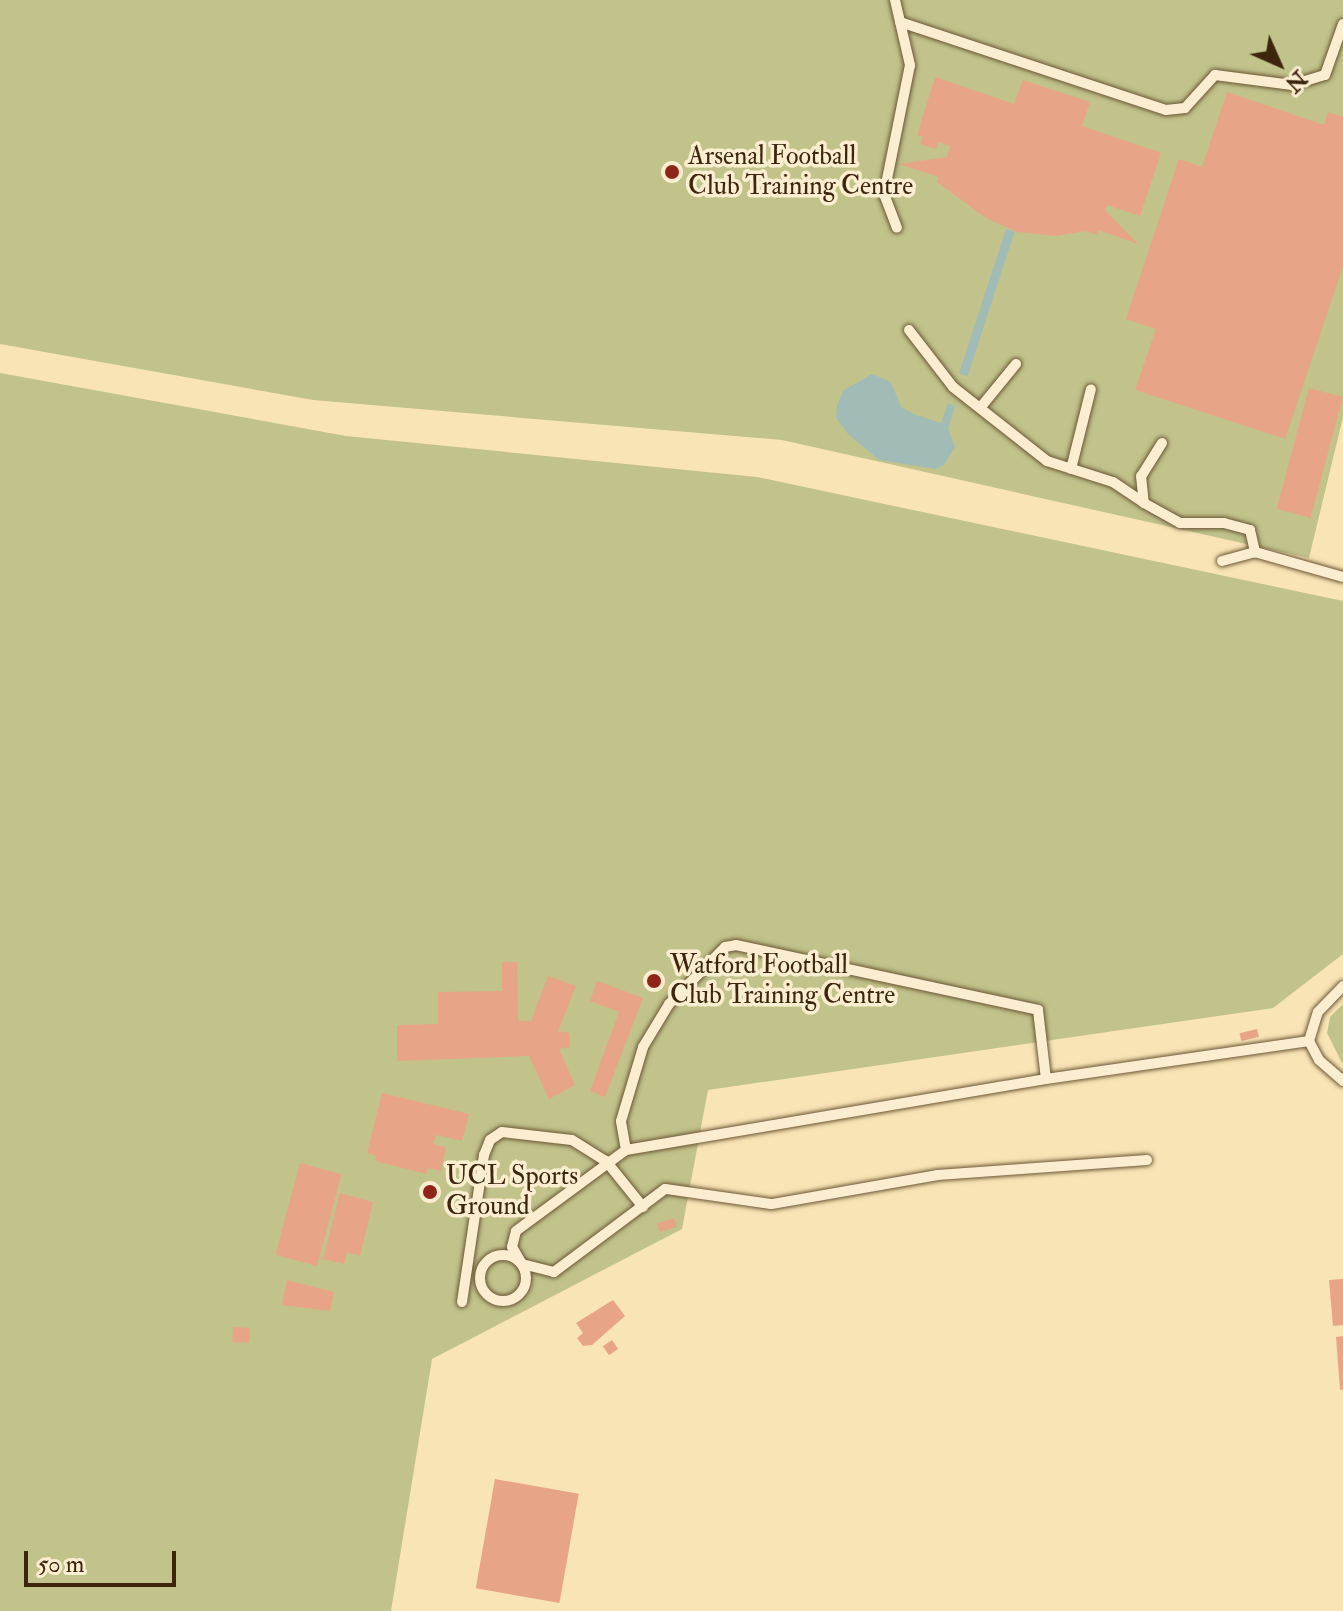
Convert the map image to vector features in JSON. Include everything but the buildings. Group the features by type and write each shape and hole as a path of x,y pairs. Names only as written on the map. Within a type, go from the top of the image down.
{"lane":[{"path":"895,0 910,65 884,194 897,228"},
{"path":"900,22 1166,110 1185,108 1215,75 1292,85 1325,75 1343,24"},
{"path":"909,330 953,387 1047,461 1113,482 1180,523 1224,523 1250,530 1255,552"},
{"path":"980,408 1016,364"},
{"path":"1071,469 1091,389"},
{"path":"1144,503 1141,476 1162,443"},
{"path":"1222,561 1255,552 1343,577"},
{"path":"626,1150 621,1121 643,1047 675,996 725,947 736,945 1038,1010 1046,1079"},
{"path":"1343,986 1318,1012 1309,1041 1319,1060 1343,1081"},
{"path":"1147,1160 938,1175 771,1204 665,1189 554,1272 522,1264 509,1256 494,1257 480,1275 483,1290 501,1302 516,1298 525,1286 522,1264 512,1247 516,1231 606,1161 626,1150 1046,1079 1309,1041"},
{"path":"462,1302 490,1140 502,1132 572,1140 606,1161 643,1207"}],"green space":[{"name":"Arsenal Football Club Training Centre","path":"0,0 1343,0 1343,417 1309,558 782,440 313,400 0,344"},
{"name":"Watford Football Club Training Centre","path":"0,373 346,436 757,477 1343,601 1343,954 1273,1008 708,1090 682,1229 432,1359 391,1611 0,1611"},
{"path":"1343,1004 1343,1065 1327,1033 1330,1017"}],"water":[{"path":"1006,229 1015,232 968,376 959,374"},
{"path":"872,374 891,382 901,407 913,414 941,423 948,403 955,406 948,429 955,447 944,465 936,469 879,460 848,434 836,418 837,405 844,390"}],"place":[{"name":"Arsenal Football Club Training Centre","path":"672,172"},
{"name":"Watford Football Club Training Centre","path":"654,981"},
{"name":"UCL Sports Ground","path":"430,1192"}]}
